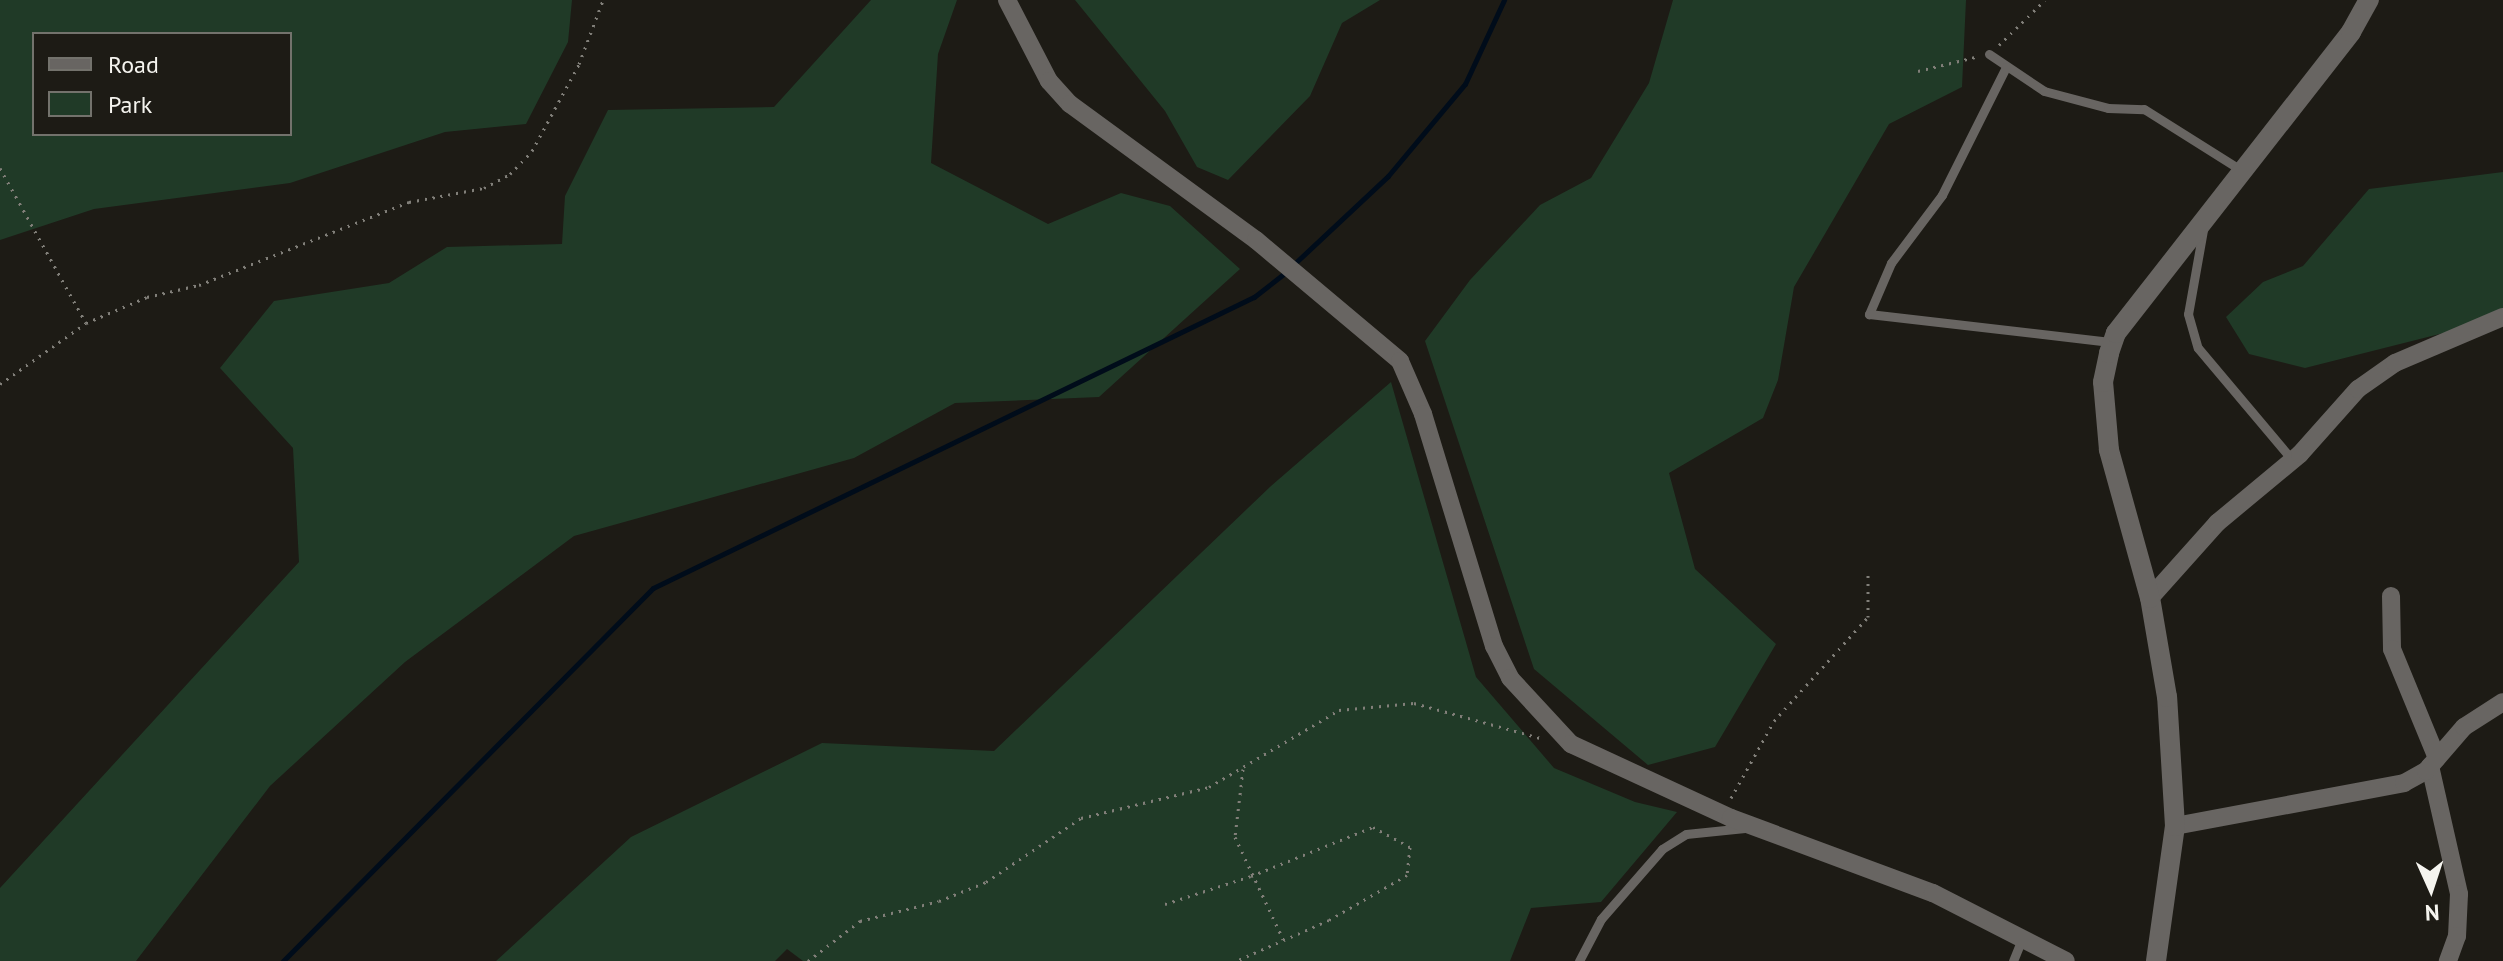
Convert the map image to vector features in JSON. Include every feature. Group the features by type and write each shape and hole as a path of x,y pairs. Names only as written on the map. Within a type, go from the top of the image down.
{"street":[{"path":"1007,0 1049,81 1070,104 1256,240 1400,361 1423,414 1494,646 1510,678 1571,744 1607,765 1756,827 1933,893 2066,961"},
{"path":"2156,961 2175,826 2167,697 2150,598 2104,420 2103,382 2113,342 2207,214 2351,32 2369,0"},
{"path":"2150,598 2217,523 2293,461 2358,389 2395,363 2503,317"},
{"path":"2391,596 2392,649 2434,762 2459,894 2457,936 2448,961"},
{"path":"2175,826 2404,783 2434,762 2464,727 2503,702"}],"lane":[{"path":"1989,54 2044,91 2074,101 2144,109 2241,170"},
{"path":"2006,67 1942,195 1891,263 1869,314 2113,342"},
{"path":"2207,214 2188,314 2198,348 2293,461"},
{"path":"1579,961 1601,919 1662,849 1686,834 1756,827"},
{"path":"2013,961 2022,939"}],"path":[{"path":"0,384 86,323 147,297 199,285 409,202 484,188 510,174 532,151 565,89 603,0"},
{"path":"0,168 86,323"},
{"path":"1725,813 1774,721 1868,617 1868,574"},
{"path":"808,961 860,921 939,901 986,882 1081,818 1209,787 1339,710 1414,703 1504,732 1571,744"},
{"path":"1243,769 1235,837 1283,940"},
{"path":"1165,904 1251,876 1373,827 1410,847 1407,875 1236,961"}],"green space":[{"path":"0,0 572,0 568,42 526,124 445,132 290,183 94,209 0,240"},
{"path":"871,0 957,0 938,54 931,163 1048,224 1121,193 1170,206 1240,269 1099,397 955,403 854,458 574,536 405,662 270,786 136,961 0,961 0,888 299,562 293,448 220,368 274,301 389,283 447,247 562,244 565,196 608,110 774,107"},
{"path":"1075,0 1380,0 1342,23 1310,96 1228,180 1197,167 1165,111"},
{"path":"1673,0 1966,0 1962,87 1889,124 1794,287 1778,380 1763,418 1669,473 1695,569 1776,644 1715,747 1648,765 1534,669 1425,341 1470,280 1540,205 1591,178 1649,83"},
{"path":"2503,172 2503,318 2305,368 2249,354 2226,317 2263,282 2303,266 2369,189"},
{"path":"1391,382 1476,677 1554,768 1635,802 1677,812 1601,902 1531,908 1510,961 803,961 787,949 775,961 496,961 631,837 822,743 994,751 1271,486"}],"waterway":[{"path":"1293,265 1388,176 1465,84 1504,0"},
{"path":"283,961 653,588 1254,297 1286,272"}]}
